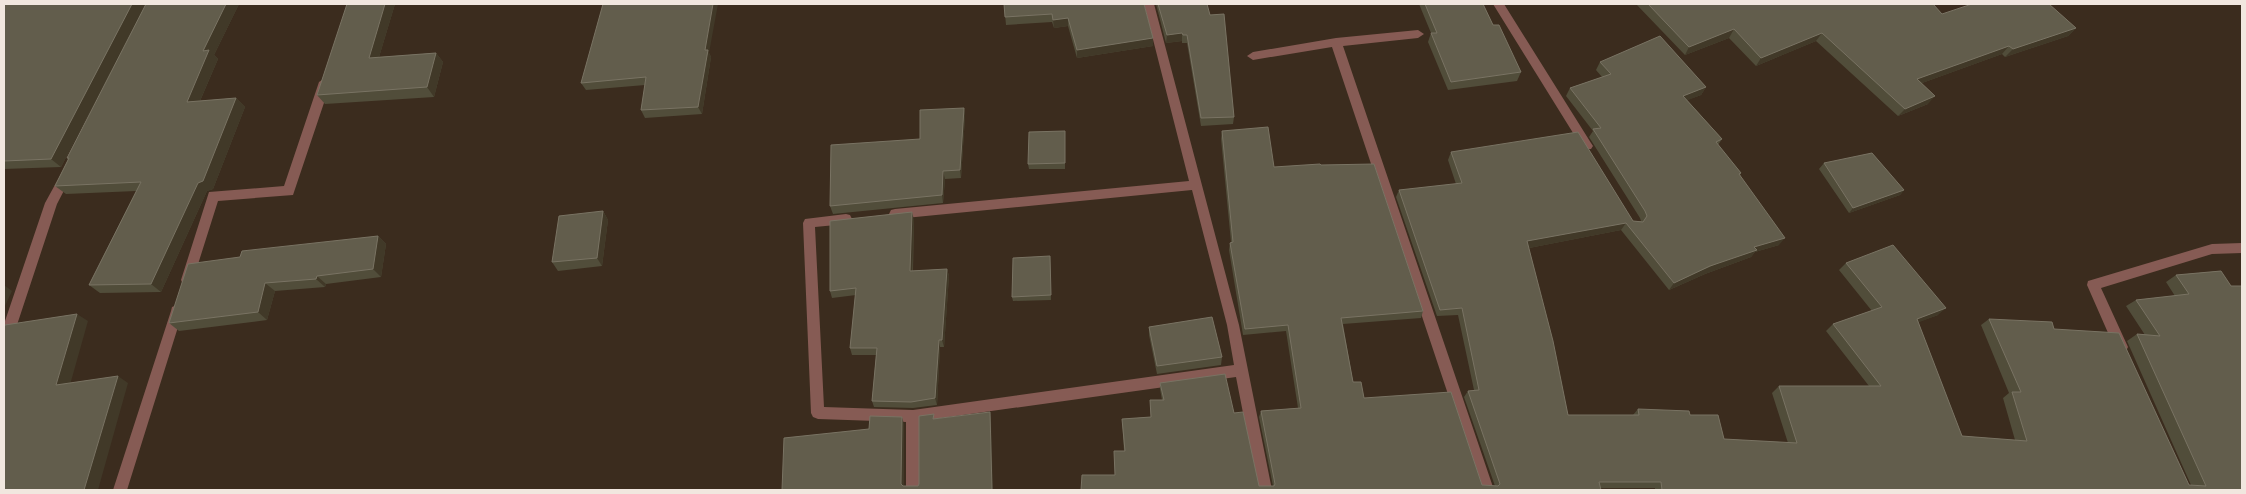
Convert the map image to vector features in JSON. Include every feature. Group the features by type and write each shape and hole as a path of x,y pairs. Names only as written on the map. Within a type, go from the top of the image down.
{"street":[{"path":"1149,4 1233,324 1265,490"},
{"path":"1498,4 1592,155"},
{"path":"1253,56 1336,42 1418,34"},
{"path":"1336,42 1486,490"},
{"path":"120,490 213,196 289,190 330,68"},
{"path":"4,344 51,203 73,160"},
{"path":"878,216 1196,185"},
{"path":"858,218 809,223 818,413 913,416 1241,370"},
{"path":"2125,357 2093,285 2212,249 2242,248"},
{"path":"913,416 913,490"}],"building":[{"path":"4,4 132,4 51,159 4,161"},
{"path":"146,4 226,4 203,51 209,50 187,102 236,98 203,181 198,183 151,284 89,285 141,182 55,186 69,158 67,158"},
{"path":"347,4 385,4 369,58 436,53 427,87 317,95"},
{"path":"603,4 713,4 705,50 708,50 698,107 641,110 646,77 581,83"},
{"path":"1004,4 1144,4 1153,38 1077,50 1068,18 1053,20 1052,14 1005,17"},
{"path":"1158,4 1207,4 1210,15 1224,14 1234,117 1201,118 1187,35 1182,33 1167,35"},
{"path":"1425,4 1483,4 1493,25 1499,25 1521,72 1451,82 1431,33 1437,33"},
{"path":"1648,4 1933,4 1942,14 1972,4 2049,4 2076,28 2013,49 2009,46 1917,79 1935,96 1905,109 1822,33 1761,58 1734,29 1689,47"},
{"path":"1660,36 1706,87 1683,96 1722,139 1716,142 1741,173 1739,174 1785,238 1754,247 1757,250 1710,266 1674,283 1626,223 1527,241 1553,341 1568,415 1639,415 1638,409 1689,411 1690,415 1718,415 1724,439 1797,443 1779,386 1881,386 1833,324 1882,307 1846,263 1893,245 1946,308 1917,319 1962,436 2027,441 2012,392 2021,392 1989,319 2052,322 2054,329 2119,333 2189,485 2206,486 2137,334 2160,336 2136,300 2189,294 2176,275 2221,271 2231,286 2242,286 2242,490 1662,490 1661,482 1599,482 1601,490 1081,490 1082,475 1115,475 1114,451 1125,451 1122,419 1151,417 1150,400 1164,400 1160,383 1225,374 1234,413 1243,412 1259,486 1274,486 1261,411 1301,408 1288,325 1245,329 1230,243 1233,242 1222,131 1268,127 1274,167 1320,164 1374,164 1423,311 1341,318 1353,382 1361,382 1364,398 1451,392 1482,485 1498,486 1500,484 1468,391 1479,390 1462,308 1440,310 1399,190 1462,183 1451,152 1578,132 1633,221 1643,222 1647,216 1645,211 1593,129 1601,128 1570,88 1611,74 1600,62"},
{"path":"964,108 960,170 943,171 942,195 830,206 831,145 920,139 920,110"},
{"path":"1065,131 1065,163 1028,164 1029,132"},
{"path":"1872,153 1904,190 1853,208 1824,163"},
{"path":"603,211 597,258 552,262 559,216"},
{"path":"912,212 910,271 947,269 942,340 939,340 935,398 911,402 872,401 877,348 850,348 856,288 830,291 830,221"},
{"path":"378,236 373,269 317,276 316,279 265,283 258,312 169,323 188,264 240,257 242,251"},
{"path":"1050,256 1051,295 1012,297 1013,258"},
{"path":"77,314 56,385 118,376 84,490 4,490 5,325"},
{"path":"1212,317 1222,357 1157,366 1149,327"},
{"path":"990,412 992,490 782,490 784,438 869,429 870,416 902,417 901,484 903,486 918,486 919,416 934,414 933,419"}]}
